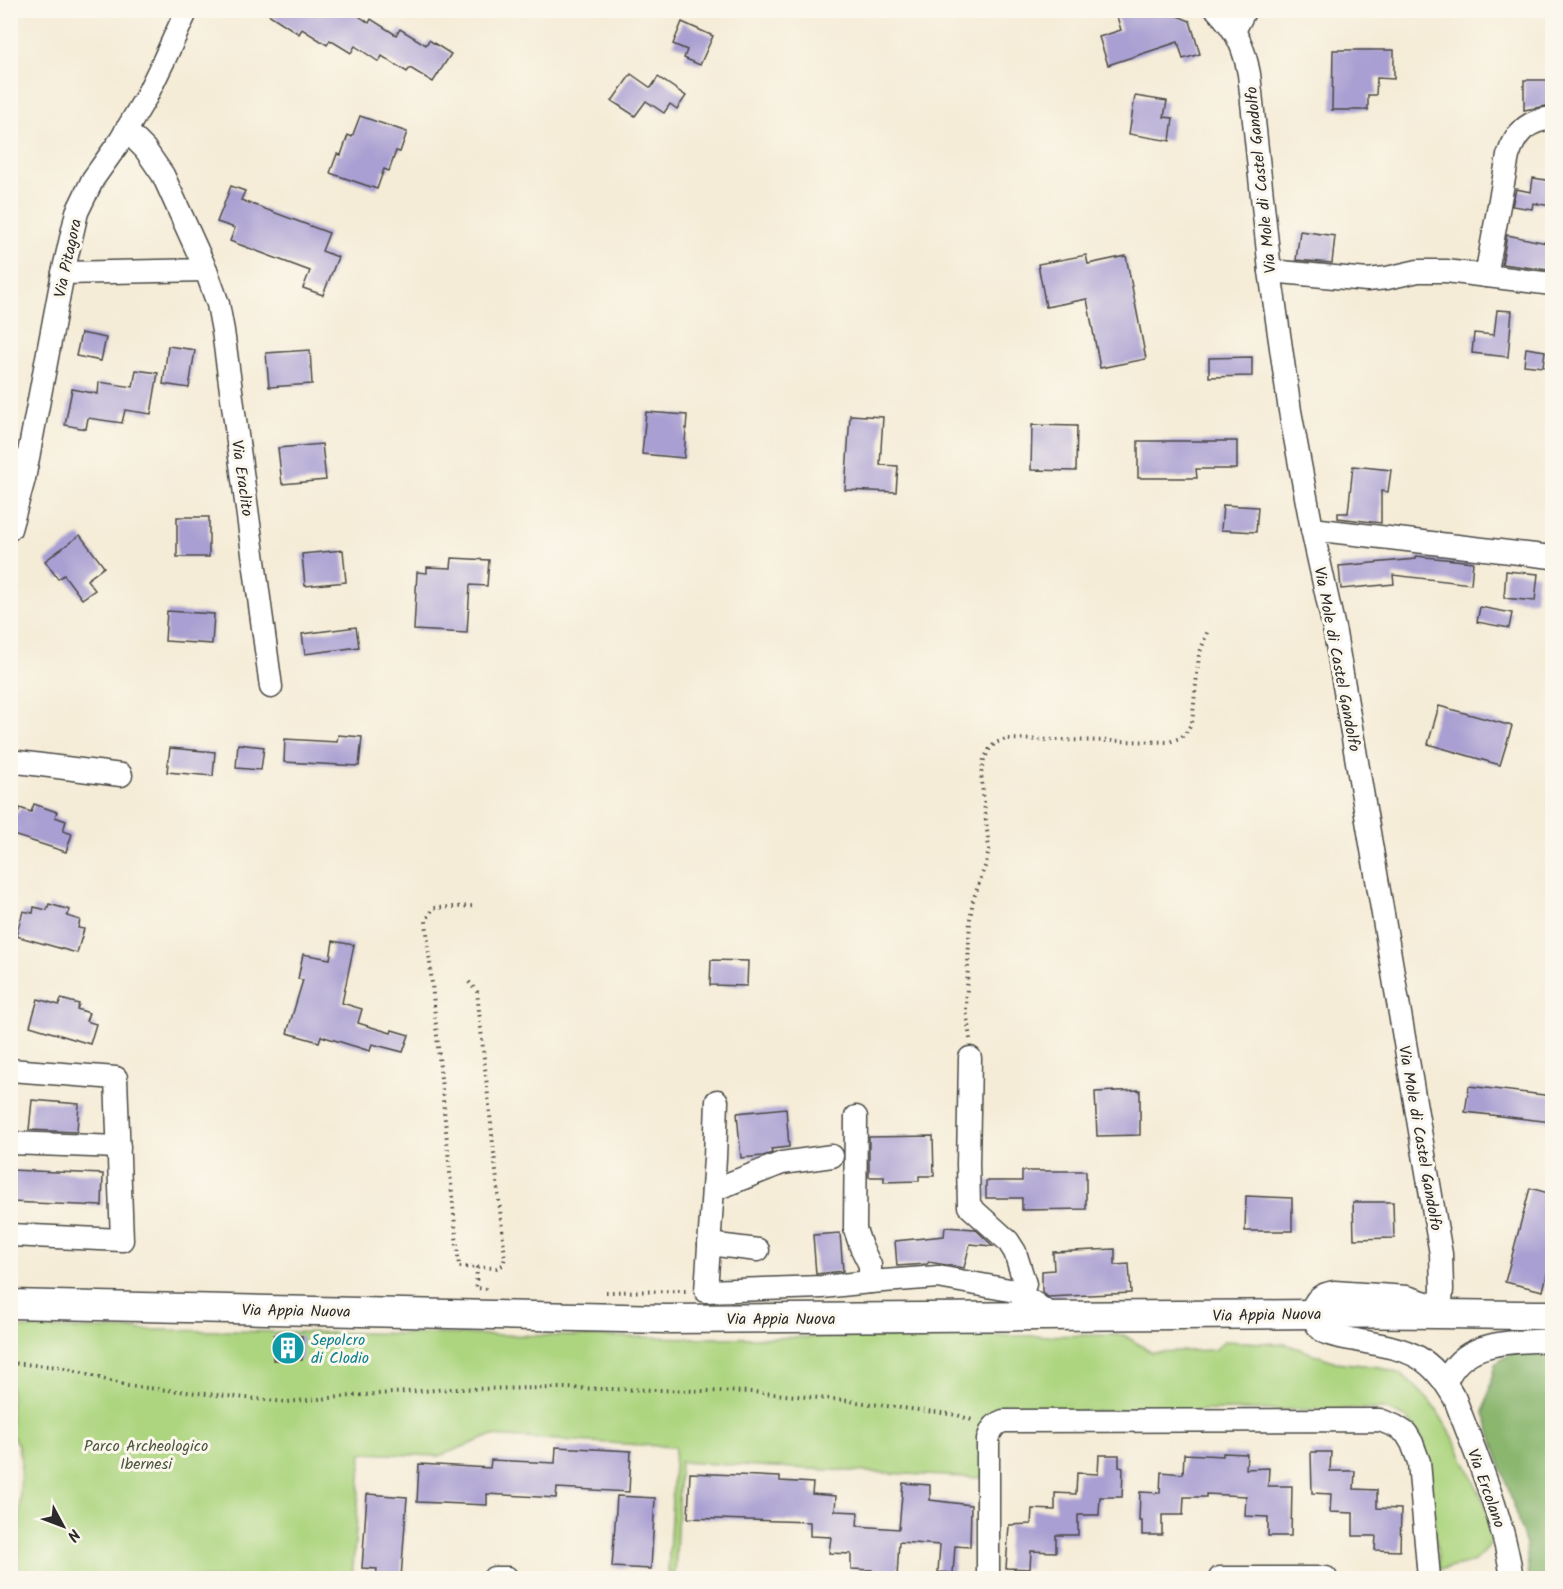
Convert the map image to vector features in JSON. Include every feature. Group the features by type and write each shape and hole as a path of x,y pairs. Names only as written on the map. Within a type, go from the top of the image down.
{"main road":[{"name":"Via Appia Nuova","path":"10,1304 666,1318 1375,1313 1552,1315"}],"street":[{"name":"Via Pitagora","path":"10,529 24,479 63,273 81,200 126,130 164,60 187,10"},
{"name":"Via Mole di Castel Gandolfo","path":"1217,10 1234,31 1244,53 1249,74 1270,271 1290,411 1312,529 1335,633 1441,1254 1440,1315"},
{"path":"1234,31 1245,10"},
{"path":"1486,276 1512,145 1526,127 1552,118"},
{"name":"Via Eraclito","path":"126,130 145,149 163,175 206,270 221,317 271,687"},
{"path":"63,273 206,270"},
{"path":"1270,271 1367,280 1427,271 1446,271 1552,284"},
{"path":"1312,529 1552,557"},
{"path":"10,760 121,775"},
{"path":"970,1058 969,1206 1008,1241 1015,1252 1025,1284 1022,1295"},
{"path":"10,1070 116,1078 122,1240 10,1235"},
{"path":"717,1101 706,1291 822,1287 938,1277 1015,1291 1052,1316"},
{"path":"856,1116 855,1229 870,1265 870,1282"},
{"path":"10,1143 119,1147"},
{"path":"713,1190 782,1163 832,1156"},
{"path":"710,1244 758,1250"},
{"path":"1313,1314 1315,1323 1324,1332 1407,1352 1422,1359 1431,1366 1450,1391"},
{"path":"1450,1391 1449,1374 1458,1362 1471,1352 1494,1345 1552,1340"},
{"name":"Via Ercolano","path":"1450,1391 1501,1523 1512,1578"},
{"path":"988,1578 988,1440 992,1427 1003,1421 1380,1420 1406,1433 1419,1462 1429,1578"},
{"path":"494,1578 507,1578"},
{"path":"1220,1578 1326,1578"}],"path":[{"path":"970,1058 970,1032 966,1010 970,919 989,849 981,774 984,759 989,750 995,743 1006,739 1169,742 1180,738 1192,723 1199,655 1208,630"},
{"path":"469,982 477,992 505,1257 503,1265 496,1268 459,1267 426,921 433,908 474,906"},
{"path":"477,1267 476,1288 495,1290"},
{"path":"602,1292 706,1291"},
{"path":"10,1363 61,1367 128,1386 286,1402 450,1389 563,1388 752,1392 841,1400 957,1415 992,1427"}],"green space":[{"name":"Parco Archeologico Ibernesi","path":"11,1328 708,1338 1124,1335 1151,1352 1214,1350 1224,1341 1286,1344 1336,1362 1380,1367 1400,1374 1415,1386 1434,1406 1452,1435 1500,1536 1492,1539 1483,1554 1471,1563 1439,1569 1427,1459 1421,1436 1408,1419 1385,1409 1000,1412 981,1478 680,1462 675,1573 668,1573 675,1447 491,1436 439,1456 362,1453 352,1578 18,1578 21,1461 18,1445 11,1434"},
{"path":"1552,1351 1552,1578 1529,1578 1526,1545 1484,1413 1495,1364 1513,1352"}],"building":[{"path":"262,10 350,10 369,23 371,19 396,35 400,29 426,45 429,40 451,54 433,82 410,68 407,72 382,56 379,62 355,46 351,53 330,40 327,45 302,29 299,34"},
{"path":"1115,10 1163,10 1190,21 1200,54 1183,59 1178,42 1108,65 1099,37 1121,30"},
{"path":"682,22 713,36 700,65 684,58 687,50 673,44"},
{"path":"1333,50 1394,50 1394,79 1377,78 1376,95 1368,95 1368,110 1332,110"},
{"path":"631,74 651,88 658,77 686,96 677,109 670,104 664,113 646,101 635,116 612,101"},
{"path":"1524,80 1552,80 1552,105 1524,110"},
{"path":"1135,96 1167,101 1164,117 1173,118 1170,141 1129,134"},
{"path":"360,116 407,132 400,152 396,151 389,171 384,169 377,189 330,173 337,154 341,155 348,135 352,137"},
{"path":"1533,178 1552,181 1552,206 1533,203 1532,209 1512,206 1516,189 1531,192"},
{"path":"231,186 245,191 241,200 329,233 322,251 338,257 323,295 303,288 310,271 230,241 235,228 217,222"},
{"path":"1300,231 1335,236 1332,263 1296,260"},
{"path":"1507,235 1552,244 1548,270 1502,264"},
{"path":"1086,255 1088,264 1126,256 1146,359 1100,368 1087,299 1046,307 1038,264"},
{"path":"1497,310 1512,311 1508,357 1472,353 1474,333 1494,335"},
{"path":"81,333 106,338 101,361 76,356"},
{"path":"168,346 195,350 189,388 163,384"},
{"path":"1526,348 1545,351 1543,367 1524,365"},
{"path":"310,350 312,384 269,387 266,353"},
{"path":"1252,357 1252,376 1209,377 1209,358"},
{"path":"136,370 158,373 151,414 125,410 122,423 88,418 86,429 65,425 72,389 98,394 99,382 133,387"},
{"path":"646,412 687,415 684,458 642,454"},
{"path":"850,415 883,417 880,465 898,466 896,492 845,490"},
{"path":"1032,425 1077,426 1076,471 1031,470"},
{"path":"1138,441 1237,441 1237,469 1196,469 1197,478 1138,478"},
{"path":"322,444 326,480 282,484 278,448"},
{"path":"1353,466 1391,470 1388,492 1381,491 1381,523 1338,518 1338,513 1348,513"},
{"path":"1223,505 1258,507 1256,532 1221,530"},
{"path":"177,517 209,517 209,557 177,557"},
{"path":"80,535 104,567 87,580 95,590 82,599 64,575 58,579 45,561"},
{"path":"343,550 346,582 305,586 302,554"},
{"path":"1416,556 1473,562 1471,584 1393,575 1394,584 1341,589 1339,566 1416,559"},
{"path":"452,558 489,560 487,586 470,585 467,633 414,630 417,572 427,573 427,567 451,568"},
{"path":"1506,571 1538,574 1535,601 1504,598"},
{"path":"1480,607 1512,613 1509,628 1477,622"},
{"path":"167,611 214,614 212,644 165,641"},
{"path":"356,627 359,647 305,654 302,634"},
{"path":"1439,706 1512,726 1500,765 1428,744"},
{"path":"338,735 362,737 359,766 284,762 285,739 337,742"},
{"path":"238,744 264,747 261,770 236,768"},
{"path":"170,748 215,752 213,776 167,772"},
{"path":"34,804 57,812 55,817 66,821 63,831 72,834 66,852 10,834 10,811 18,813 20,808 31,812"},
{"path":"49,904 70,910 67,916 80,920 78,928 84,929 77,953 16,936 23,911 33,913 34,907 47,910"},
{"path":"333,941 354,945 342,1003 362,1009 358,1023 391,1033 392,1030 409,1035 403,1052 372,1044 370,1051 321,1036 319,1042 287,1033 303,980 298,979 303,954 330,959"},
{"path":"711,960 748,961 747,986 710,985"},
{"path":"38,999 59,1005 61,999 79,1004 77,1009 89,1013 86,1021 96,1024 90,1044 30,1026"},
{"path":"1469,1086 1552,1096 1552,1122 1465,1112"},
{"path":"1140,1090 1140,1135 1097,1136 1095,1092"},
{"path":"32,1100 79,1104 77,1132 29,1130"},
{"path":"786,1108 789,1147 771,1149 772,1153 763,1156 741,1158 737,1113"},
{"path":"933,1136 934,1176 919,1176 919,1181 884,1182 884,1177 869,1177 869,1137"},
{"path":"10,1170 103,1174 102,1206 10,1202"},
{"path":"1022,1171 1086,1171 1086,1209 1022,1210 1022,1198 986,1198 986,1181 1022,1181"},
{"path":"1530,1188 1552,1194 1552,1254 1543,1291 1505,1282"},
{"path":"1246,1196 1292,1198 1292,1231 1245,1231"},
{"path":"1353,1202 1393,1202 1394,1238 1354,1239"},
{"path":"945,1227 975,1229 993,1246 970,1244 964,1268 929,1262 897,1266 895,1241 944,1236"},
{"path":"840,1233 843,1271 816,1274 813,1235"},
{"path":"1115,1249 1115,1265 1129,1264 1131,1293 1048,1297 1042,1292 1042,1271 1054,1270 1053,1252"},
{"name":"Sepolcro di Clodio","path":"274,1335 302,1336 302,1360 273,1360"},
{"path":"556,1447 631,1451 629,1492 557,1488 556,1498 487,1494 487,1505 417,1502 419,1464 490,1468 491,1460 555,1463"},
{"path":"1311,1452 1331,1452 1330,1471 1355,1471 1354,1489 1377,1490 1377,1508 1401,1509 1400,1551 1375,1550 1376,1536 1353,1536 1353,1513 1330,1512 1331,1494 1312,1493"},
{"path":"1223,1453 1247,1454 1246,1469 1269,1468 1268,1486 1292,1486 1291,1536 1268,1536 1268,1517 1245,1516 1246,1496 1206,1494 1206,1497 1184,1497 1183,1515 1162,1515 1162,1535 1142,1535 1142,1521 1139,1521 1140,1492 1160,1493 1161,1472 1183,1474 1184,1454 1223,1456"},
{"path":"1099,1455 1119,1455 1119,1467 1123,1468 1122,1497 1100,1497 1099,1515 1078,1515 1078,1535 1056,1535 1056,1552 1031,1551 1030,1569 1006,1568 1009,1525 1031,1524 1032,1509 1055,1510 1055,1493 1076,1494 1077,1473 1098,1474"},
{"path":"690,1473 780,1477 780,1481 813,1483 812,1494 836,1496 835,1511 858,1512 857,1526 899,1529 903,1483 930,1485 930,1500 971,1505 970,1547 955,1546 953,1573 938,1572 940,1545 899,1542 897,1578 872,1578 872,1570 851,1569 851,1554 829,1553 831,1537 810,1536 810,1522 688,1518"},
{"path":"367,1494 407,1497 401,1578 376,1578 377,1569 362,1568"},
{"path":"617,1496 655,1498 651,1569 612,1567"}],"place":[{"name":"Sepolcro di Clodio","path":"288,1348"}]}
